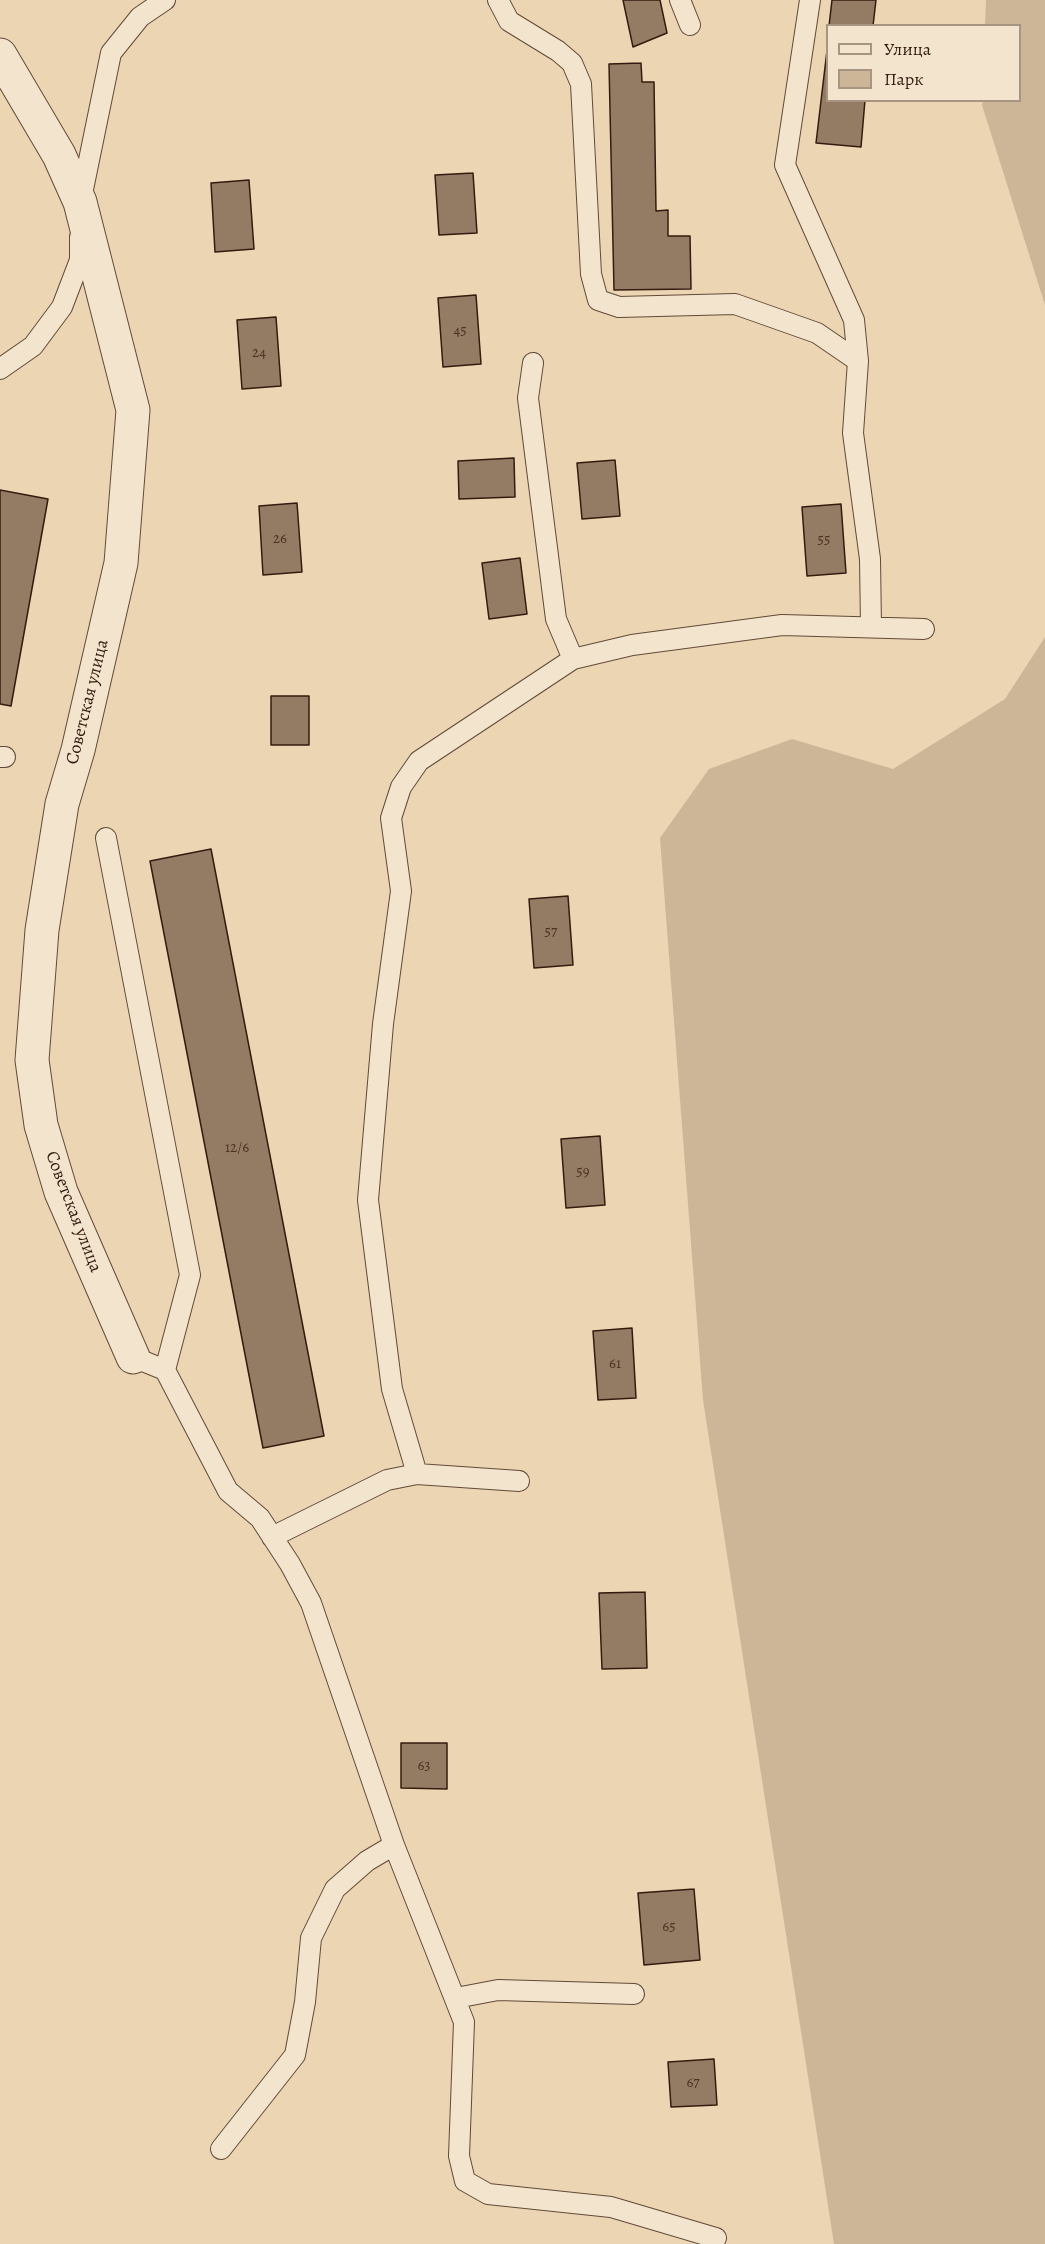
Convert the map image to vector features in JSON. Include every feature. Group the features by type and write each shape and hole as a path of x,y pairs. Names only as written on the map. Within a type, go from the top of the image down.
{"street":[{"name":"Советская улица","path":"0,56 59,155 80,202 133,410 121,563 78,750 62,804 42,930 32,1060 41,1125 61,1192 133,1357"}],"lane":[{"path":"0,369 33,346 62,307 80,260 80,202 111,53 140,16 165,0"},
{"path":"498,0 509,21 558,51 572,63 580,84 591,274 598,300 619,308 735,304 817,333 858,361"},
{"path":"680,0 690,25"},
{"path":"810,0 785,165 855,320 858,361 853,433 870,559 871,627"},
{"path":"533,363 528,398 556,619 573,659"},
{"path":"417,1474 392,1389 368,1200 384,1024 401,891 391,818 401,788 419,761 573,659 632,645 720,631 782,625 924,629"},
{"path":"106,838 190,1275 165,1370"},
{"path":"133,1357 165,1370 228,1491 260,1518 310,1603 394,1845 464,2022 459,2156 465,2181 488,2194 611,2207 716,2238"},
{"path":"272,1537 387,1480 417,1474 519,1481"},
{"path":"221,2149 295,2055 305,2002 310,1938 335,1889 367,1861 394,1845"},
{"path":"456,1998 498,1990 634,1994"}],"green space":[{"path":"986,0 1045,0 1045,305 982,105 983,102 1021,102 1021,24 985,24"},
{"path":"1045,637 1045,2244 834,2244 703,1400 660,838 709,769 792,739 893,769 1005,699"}],"building":[{"path":"623,0 660,0 667,33 633,47"},
{"path":"832,0 876,0 873,24 829,24"},
{"path":"826,59 826,102 865,102 861,147 816,143"},
{"path":"641,63 642,82 654,82 656,211 668,210 668,236 690,236 691,289 614,290 609,64"},
{"path":"473,173 477,233 439,235 435,175"},
{"path":"249,180 254,249 215,252 211,183"},
{"path":"476,295 481,364 443,367 438,298"},
{"path":"276,317 281,386 242,389 237,320"},
{"path":"514,458 515,497 459,499 458,461"},
{"path":"615,460 620,516 582,519 577,463"},
{"path":"0,490 48,499 11,706 0,704"},
{"path":"297,503 302,572 263,575 259,506"},
{"path":"841,504 846,573 807,576 802,507"},
{"path":"520,558 527,614 489,619 482,563"},
{"path":"271,696 309,696 309,745 271,745"},
{"path":"211,849 324,1436 263,1448 150,861"},
{"path":"568,896 573,965 534,968 529,899"},
{"path":"600,1136 605,1205 566,1208 561,1139"},
{"path":"632,1328 636,1398 598,1400 593,1331"},
{"path":"645,1592 647,1668 602,1669 599,1593"},
{"path":"401,1743 447,1743 447,1789 401,1788"},
{"path":"694,1889 700,1960 644,1965 638,1893"},
{"path":"714,2059 717,2105 671,2107 668,2062"}]}
